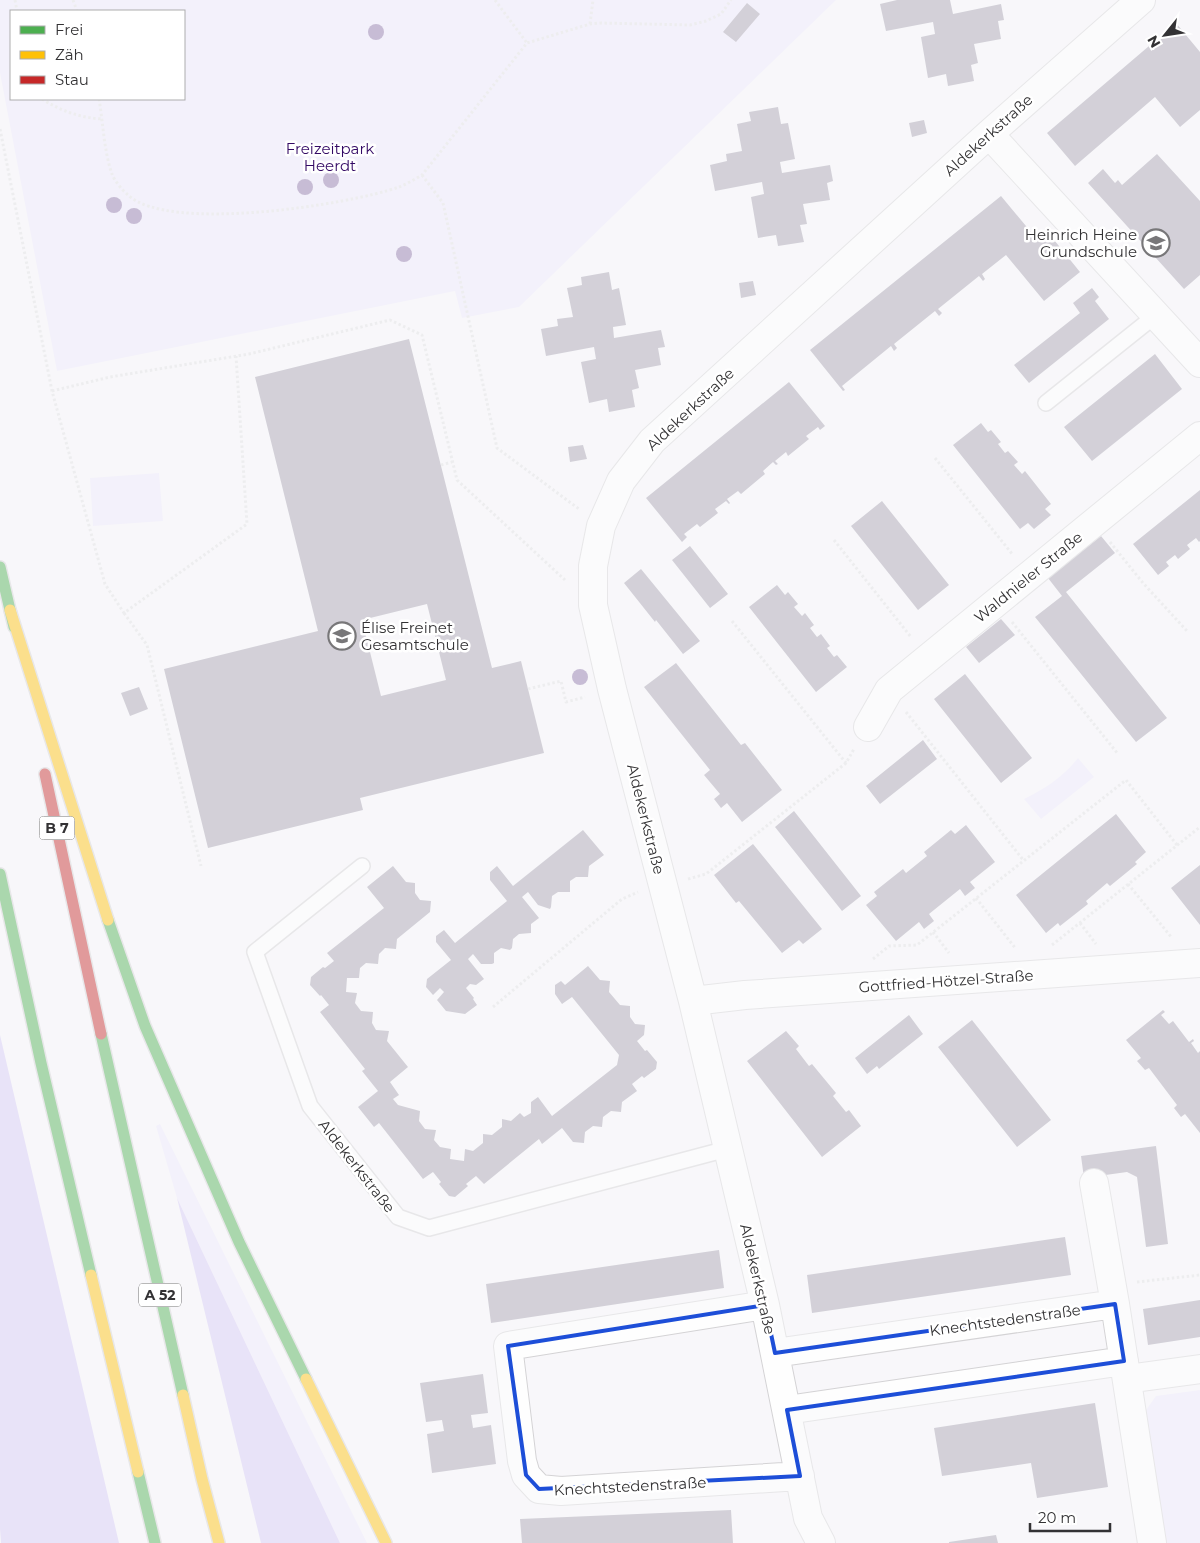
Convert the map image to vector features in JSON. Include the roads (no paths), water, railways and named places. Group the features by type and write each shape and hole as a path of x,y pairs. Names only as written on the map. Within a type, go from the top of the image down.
{"highway":[{"path":"0,567 35,726"},
{"path":"10,610 107,918 146,1026 239,1242 386,1543"},
{"name":"B 7","path":"43,765 104,1047"},
{"path":"0,874 41,1063 155,1543"},
{"name":"A 52","path":"104,1047 202,1479 219,1543"},
{"path":"378,1527 382,1543"}],"street":[{"name":"Aldekerkstraße","path":"821,1543 808,1518 765,1305 693,1001 612,690 593,605 594,566 601,526 621,482 652,441 989,134 1142,0"},
{"path":"989,134 1200,363"},
{"name":"Waldnieler Straße","path":"868,727 889,690 1200,436"},
{"name":"Gottfried-Hötzel-Straße","path":"693,1001 1029,969 1192,963"},
{"path":"1094,1183 1114,1295 1152,1543"},
{"name":"Knechtstedenstraße","path":"775,1353 1114,1295"},
{"name":"Knechtstedenstraße","path":"765,1305 508,1346 522,1461 526,1475 539,1489 562,1491 800,1476"},
{"path":"787,1410 1125,1370 1200,1369"}],"lane":[{"path":"1046,403 1156,316"},
{"name":"Aldekerkstraße","path":"362,866 255,952 310,1106 398,1217 429,1228 727,1149"}],"place":[{"name":"Heinrich Heine Grundschule","path":"1156,243"},
{"name":"Élise Freinet Gesamtschule","path":"342,636"}],"park label":[{"name":"Freizeitpark Heerdt","path":"330,156"}]}
